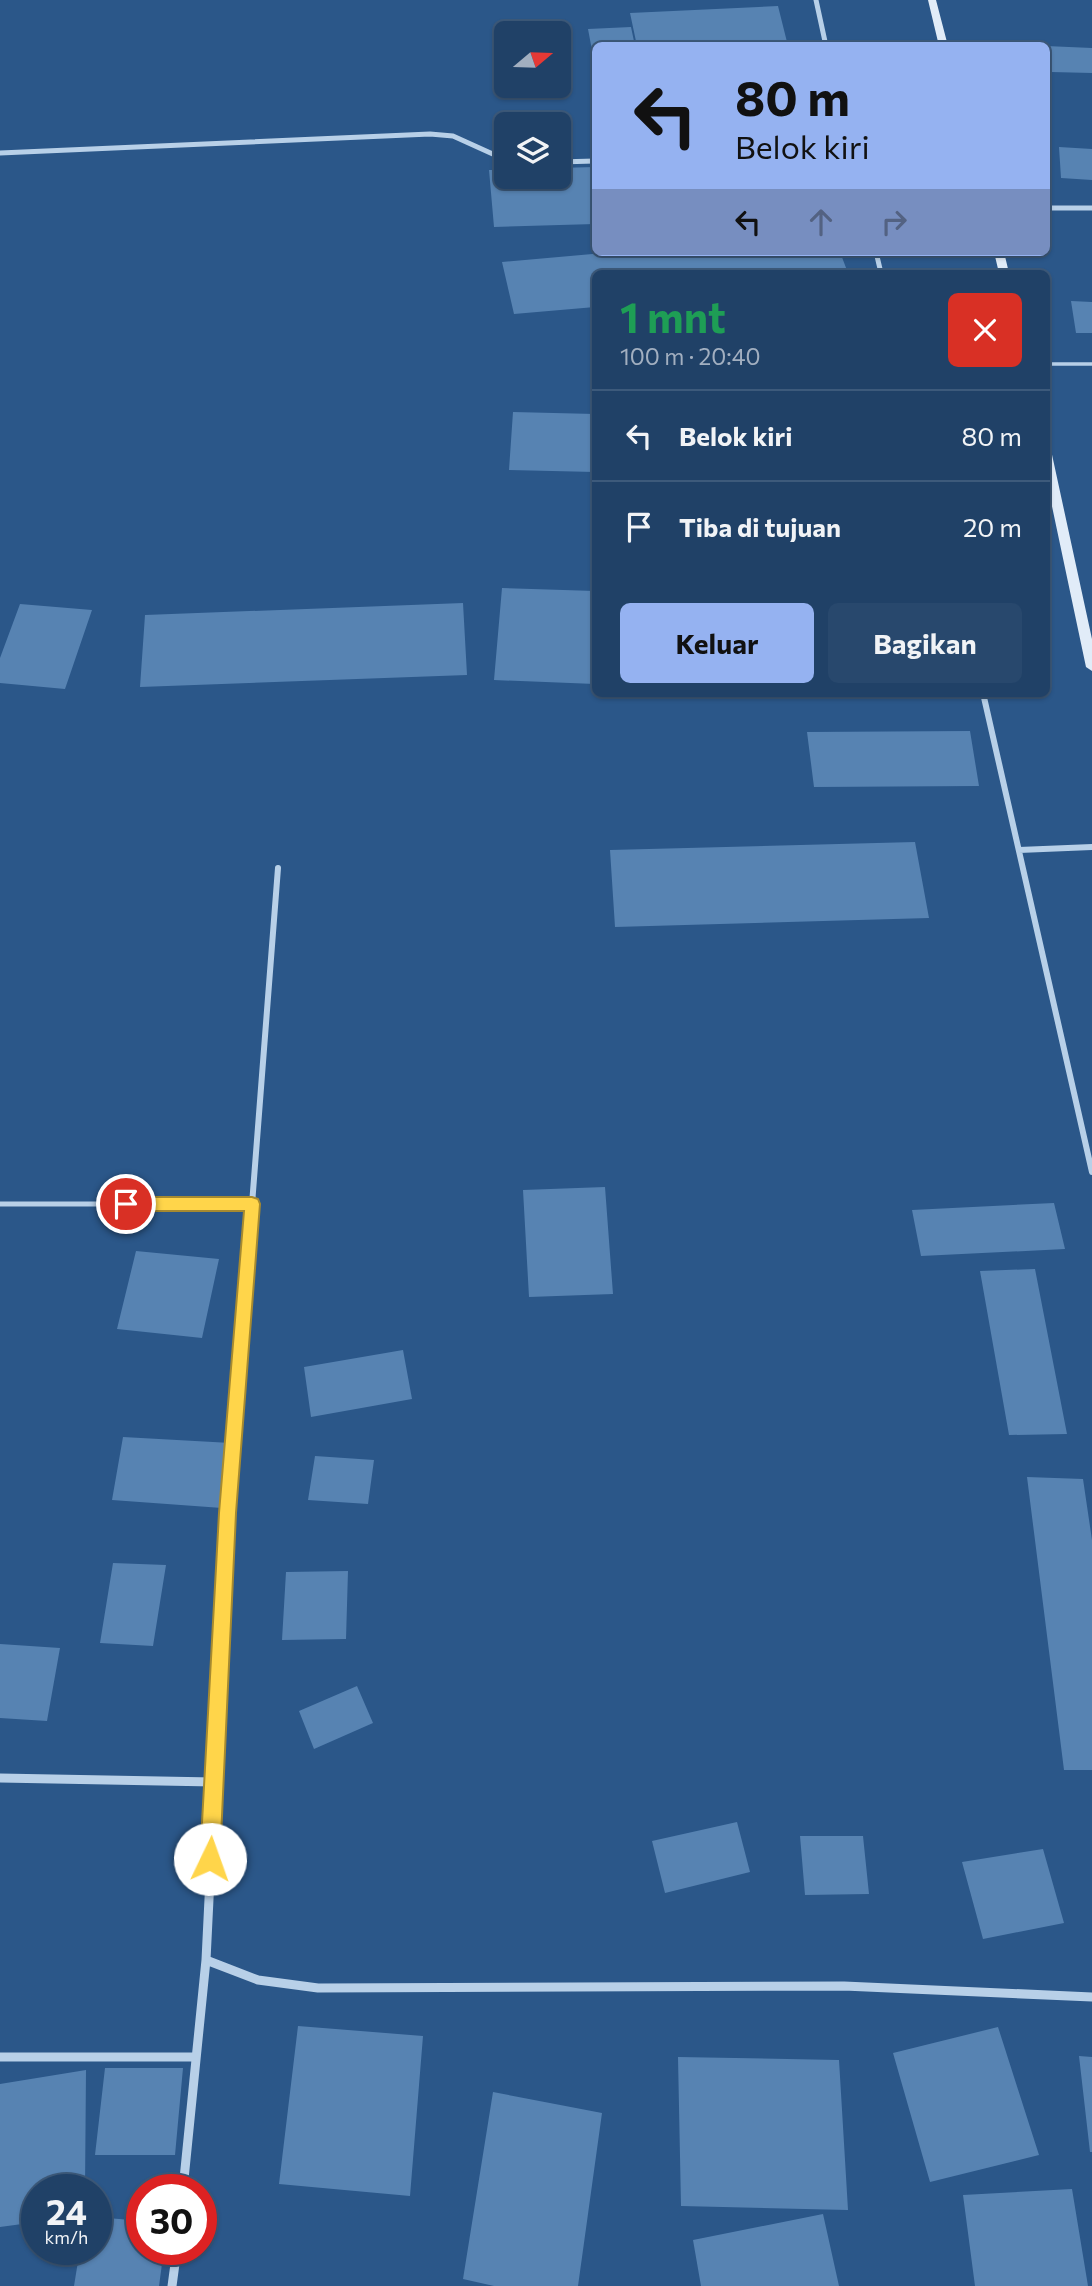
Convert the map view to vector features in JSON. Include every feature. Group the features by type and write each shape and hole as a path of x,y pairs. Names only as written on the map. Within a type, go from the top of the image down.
{"street":[{"path":"816,0 825,42"},
{"path":"932,0 943,42"},
{"path":"0,153 430,134 453,136 494,155"},
{"path":"571,162 592,161"},
{"path":"1050,208 1092,208"},
{"path":"1050,469 1092,667"},
{"path":"984,697 1092,1172"},
{"path":"1019,850 1092,847"},
{"path":"185,2174 205,1960 228,1513 278,868"},
{"path":"0,1778 214,1782"},
{"path":"205,1960 258,1980 318,1988 844,1986 1092,1997"},
{"path":"0,2057 197,2057"},
{"path":"172,2286 175,2265"}],"lane":[{"path":"1050,364 1092,364"},
{"path":"0,1204 252,1204"}],"building":[{"path":"778,6 787,42 636,42 630,13"},
{"path":"631,27 634,42 592,42 592,50 588,29"},
{"path":"1050,46 1092,48 1092,73 1051,72"},
{"path":"1059,147 1092,149 1092,180 1061,178"},
{"path":"592,167 592,224 494,227 489,170 494,170 494,189 571,189 571,168"},
{"path":"592,254 842,256 847,270 592,270 592,307 514,314 502,262"},
{"path":"1071,301 1092,302 1092,333 1076,333"},
{"path":"513,412 592,414 592,472 509,470"},
{"path":"502,588 592,591 592,684 494,680"},
{"path":"463,603 467,675 140,687 145,615"},
{"path":"20,604 92,610 65,689 0,683 0,658"},
{"path":"970,731 979,786 814,787 807,732"},
{"path":"915,842 929,918 615,927 610,850"},
{"path":"605,1187 613,1294 529,1297 523,1190"},
{"path":"1054,1203 1065,1249 921,1256 912,1210"},
{"path":"136,1251 219,1259 202,1338 117,1329"},
{"path":"1035,1269 1067,1434 1009,1435 980,1271"},
{"path":"403,1350 412,1399 311,1417 304,1367"},
{"path":"123,1437 231,1443 222,1508 112,1500"},
{"path":"315,1456 374,1460 368,1504 308,1500"},
{"path":"1027,1477 1083,1479 1092,1540 1092,1770 1064,1770"},
{"path":"113,1563 166,1565 153,1646 100,1643"},
{"path":"348,1571 346,1639 282,1640 286,1572"},
{"path":"0,1644 60,1648 47,1721 0,1718"},
{"path":"357,1686 373,1723 314,1749 299,1711"},
{"path":"737,1822 750,1872 665,1893 652,1841"},
{"path":"800,1836 863,1836 869,1894 805,1895"},
{"path":"1043,1849 1064,1923 983,1939 962,1862"},
{"path":"298,2026 423,2036 410,2196 279,2184"},
{"path":"998,2027 1039,2155 930,2182 893,2053"},
{"path":"1079,2056 1092,2057 1092,2152 1090,2152"},
{"path":"678,2057 839,2060 848,2210 681,2206"},
{"path":"105,2068 183,2068 175,2155 95,2155"},
{"path":"86,2070 85,2174 21,2174 21,2224 0,2227 0,2084"},
{"path":"493,2092 602,2113 578,2286 494,2286 463,2279"},
{"path":"1072,2189 1088,2286 975,2286 963,2195"},
{"path":"823,2214 839,2286 701,2286 693,2240"},
{"path":"112,2218 126,2220 126,2265 162,2265 159,2286 74,2286 77,2265 112,2265"}],"route":[{"path":"126,1204 252,1204 228,1513 210,1859"}]}
